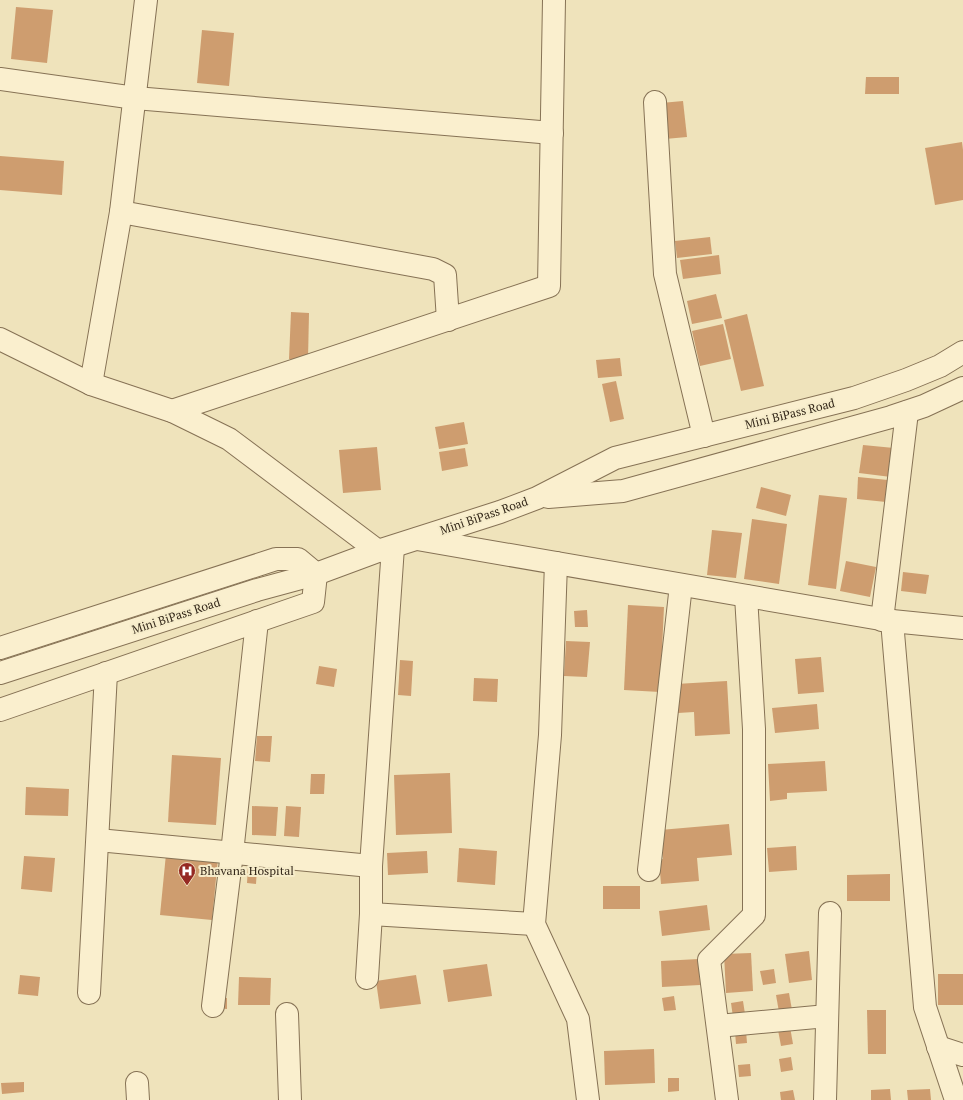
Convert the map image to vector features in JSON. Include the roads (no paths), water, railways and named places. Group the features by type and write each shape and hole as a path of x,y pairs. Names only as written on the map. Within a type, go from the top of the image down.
{"street":[{"path":"91,384 121,212 146,0"},
{"path":"172,411 549,286 554,0"},
{"path":"0,79 135,98 552,133"},
{"path":"655,102 665,274 704,436"},
{"path":"121,212 433,269 446,275 448,320"},
{"path":"0,339 91,384 172,411 229,439 385,549 371,866 371,914 366,978"},
{"name":"Mini BiPass Road","path":"0,673 257,590 316,574 385,549 500,512 537,498 615,458 854,398 906,380 940,366 963,352"},
{"path":"537,498 623,491 907,412 963,388"},
{"path":"907,412 887,620 925,1006 956,1100"},
{"path":"416,539 887,620 963,628"},
{"path":"0,648 276,559 298,559 316,574 313,602 0,710"},
{"path":"556,563 550,734 534,924 578,1019 588,1100"},
{"path":"649,870 681,585"},
{"path":"727,1100 709,960 754,915 754,729 746,596"},
{"path":"213,1006 232,853 257,622"},
{"path":"89,993 106,673"},
{"path":"98,840 371,866"},
{"path":"825,1100 830,913"},
{"path":"371,914 534,924"},
{"path":"287,1014 290,1100"},
{"path":"718,1026 827,1016"},
{"path":"938,1047 963,1055"}],"place":[{"name":"Bhavana Hospital","path":"187,886"}]}
